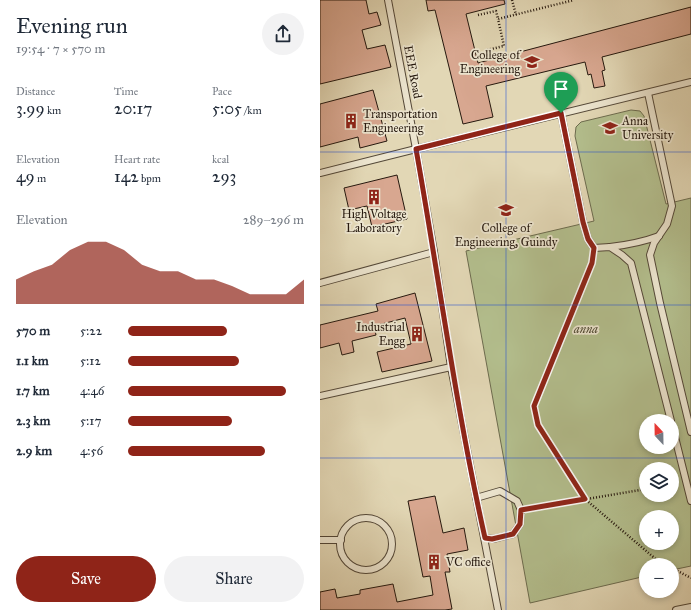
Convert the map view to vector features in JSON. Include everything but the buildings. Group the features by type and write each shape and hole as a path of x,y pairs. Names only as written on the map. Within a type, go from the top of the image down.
{"lane":[{"name":"EEE Road","path":"388,0 434,252 451,367 476,498"},
{"path":"320,174 561,113 691,82"},
{"path":"648,93 672,206 667,224 654,243 650,255 691,432"},
{"path":"561,113 583,222 588,239 594,248 632,244 659,236"},
{"path":"610,247 622,255 630,263 669,414"},
{"path":"320,283 434,252"},
{"path":"320,396 451,367"},
{"path":"679,453 691,501"},
{"path":"485,538 492,539 513,534 520,524 521,510 517,501 500,491 476,498 498,610"},
{"path":"368,519 377,521 385,526 391,538 391,552 387,560 379,567 370,570 358,569 350,565 344,558 341,550 341,540 344,531 350,524 358,520 368,519"},
{"path":"320,540 341,540"},
{"path":"676,610 691,608"}],"path":[{"path":"512,0 516,15"},
{"path":"498,19 574,0"},
{"path":"478,15 496,11 504,46 487,50"},
{"path":"594,248 592,263 534,406 538,425 585,499 654,558"},
{"path":"521,510 639,490"},
{"path":"679,572 691,578"}],"green space":[{"name":"anna","path":"631,110 640,111 644,116 666,204 691,198 691,566 679,569 679,558 639,558 639,578 530,603 466,251 594,221 575,136 576,127 581,122"}],"place":[{"name":"College of Engineering","path":"532,62"},
{"name":"Transportation Engineering","path":"351,121"},
{"name":"Anna University","path":"610,128"},
{"name":"High Voltage Laboratory","path":"374,197"},
{"name":"College of Engineering, Guindy","path":"506,210"},
{"name":"Industrial Engg","path":"417,334"},
{"name":"VC office","path":"434,562"}],"route":[{"path":"561,113 583,222 588,239 594,248 592,263 534,406 538,425 585,499 521,510 520,524 513,534 492,539 485,538 451,367 434,252 416,149 561,113"}]}
